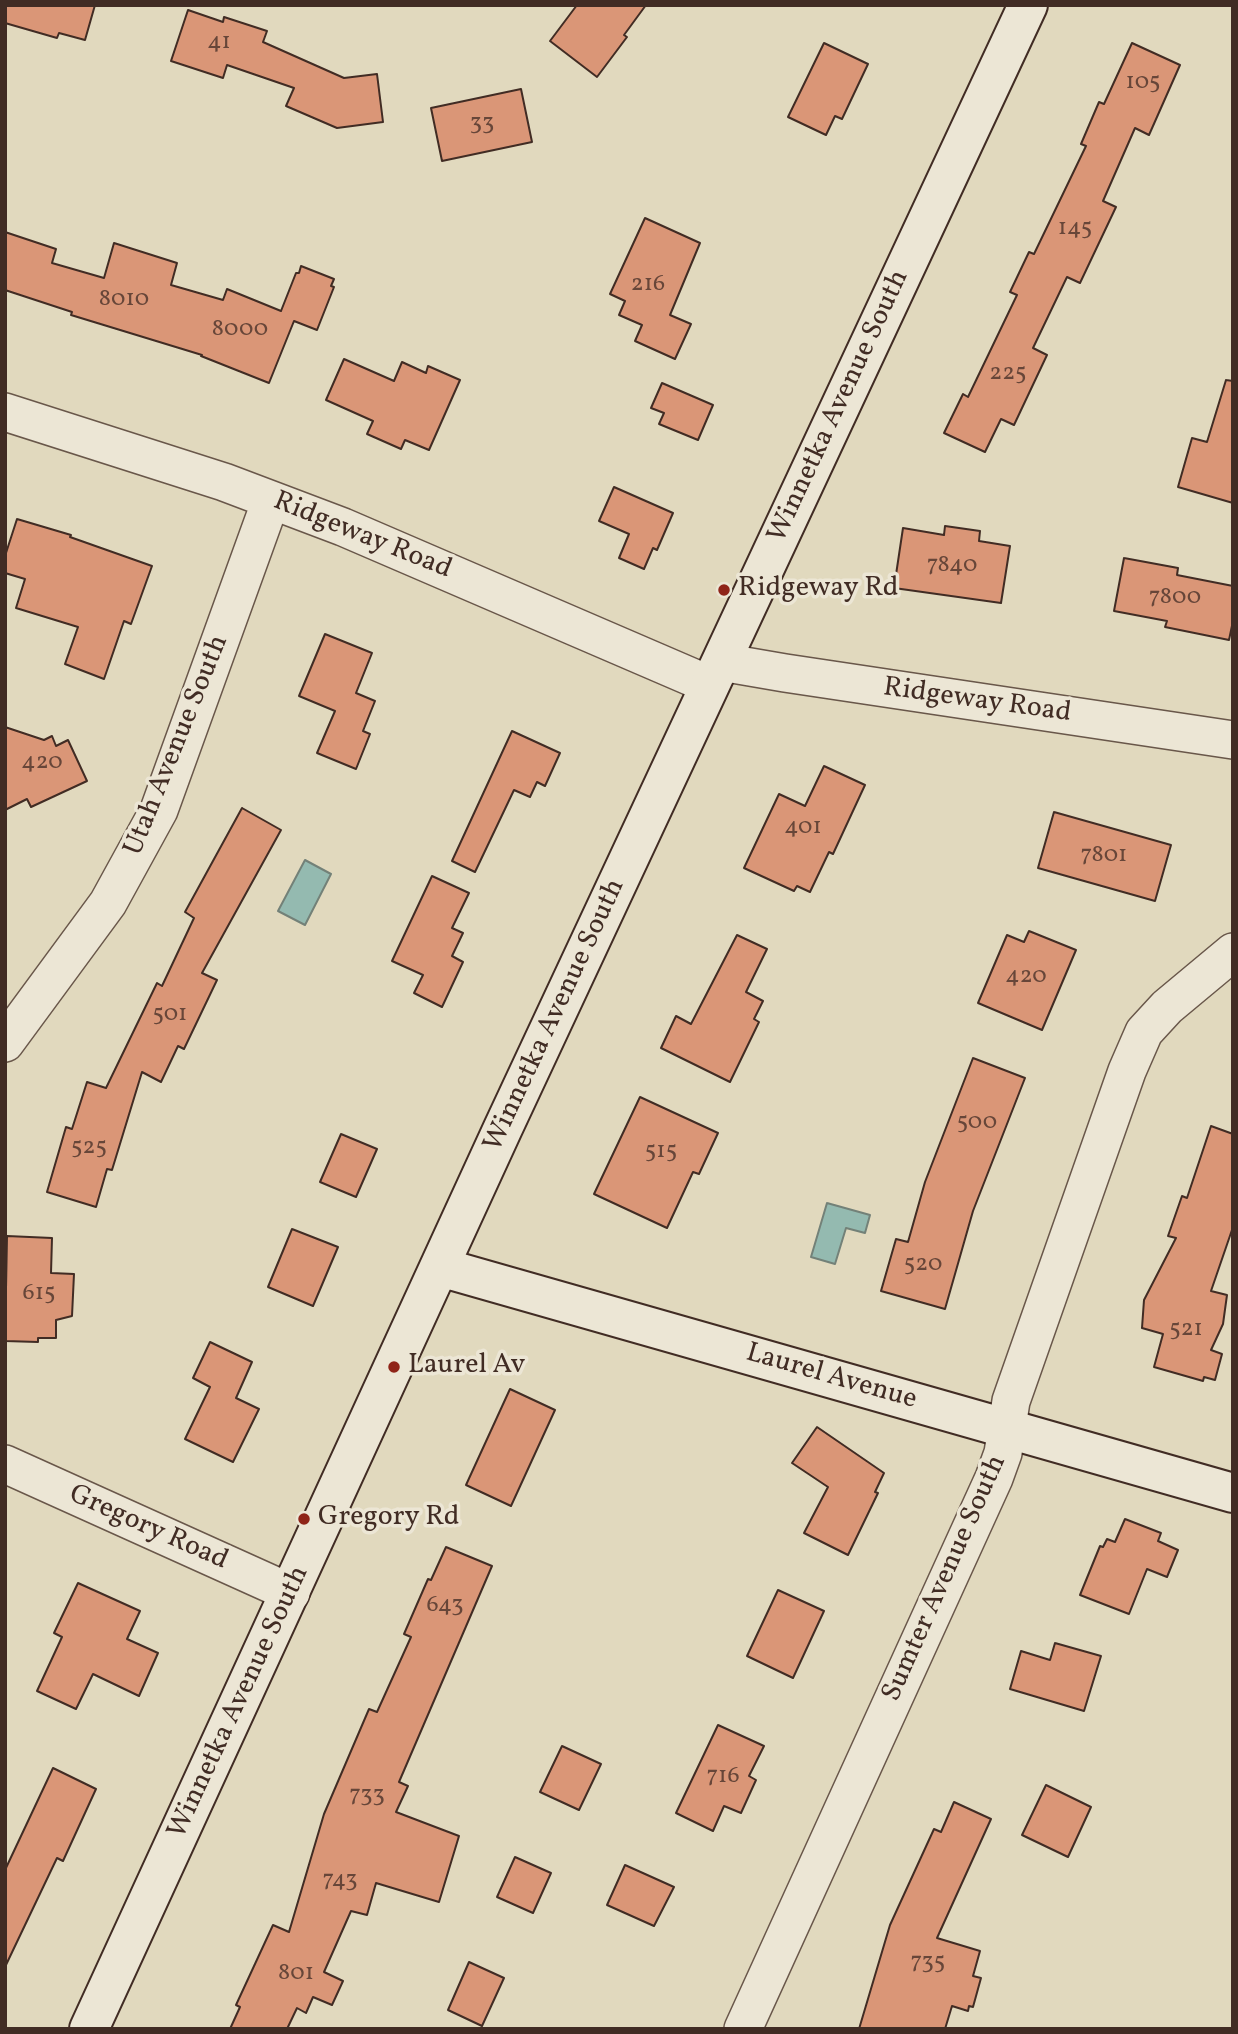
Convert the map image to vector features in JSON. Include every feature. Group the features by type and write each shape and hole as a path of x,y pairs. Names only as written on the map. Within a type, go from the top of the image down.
{"street":[{"name":"Winnetka Avenue South","path":"89,2029 440,1266 1027,5"},
{"name":"Ridgeway Road","path":"5,412 223,482 716,673 785,673 1233,740"},
{"name":"Utah Avenue South","path":"5,1043 108,903 159,810 271,500"},
{"name":"Sumter Avenue South","path":"743,2029 995,1478 1008,1429 1011,1401 1127,1072 1144,1032 1167,1007 1233,952"},
{"name":"Laurel Avenue","path":"440,1266 1229,1492"},
{"name":"Gregory Road","path":"5,1464 291,1594"}],"water":[{"path":"305,860 331,874 305,925 278,911"},
{"path":"827,1203 870,1215 865,1233 846,1228 835,1264 811,1257"}],"building":[{"path":"5,5 95,5 85,40 59,33 57,38 5,23"},
{"path":"577,5 646,5 624,35 627,37 597,77 550,41"},
{"path":"188,10 223,22 224,17 267,31 263,42 344,78 377,74 383,122 337,128 286,106 294,88 227,65 223,78 171,61"},
{"path":"824,43 868,64 842,119 835,116 826,135 788,117"},
{"path":"1132,43 1180,65 1149,135 1135,128 1103,201 1116,207 1080,283 1067,277 1033,348 1047,355 1014,425 1001,419 985,452 944,433 963,394 968,397 1017,295 1010,292 1029,252 1034,254 1086,146 1081,144 1099,102 1104,104"},
{"path":"521,89 532,142 442,161 431,108"},
{"path":"645,218 700,243 670,315 691,324 675,359 635,341 642,325 619,315 625,301 610,294"},
{"path":"5,232 56,249 52,263 104,278 114,243 177,263 171,285 223,300 227,289 281,311 301,266 334,279 331,286 334,287 317,330 294,321 269,383 202,355 71,315 72,312 5,290"},
{"path":"344,359 394,381 402,362 426,373 428,366 460,380 429,450 405,440 401,449 367,434 373,421 326,400"},
{"path":"1226,380 1233,381 1233,503 1178,487 1192,438 1207,442"},
{"path":"662,383 713,405 698,440 659,424 664,413 651,408"},
{"path":"614,487 673,513 657,550 653,548 644,569 619,558 629,534 599,521"},
{"path":"17,519 71,535 70,537 152,566 131,624 124,621 104,679 65,664 78,627 16,608 25,579 5,573 5,556"},
{"path":"945,526 980,531 979,541 1010,546 1001,603 894,588 903,528 944,535"},
{"path":"1124,558 1178,568 1177,575 1233,586 1233,621 1229,640 1165,627 1167,621 1114,611"},
{"path":"325,634 372,653 356,693 375,701 363,731 370,734 356,769 317,753 335,711 299,696"},
{"path":"5,727 44,740 52,736 56,746 68,740 87,781 31,807 27,799 5,810"},
{"path":"512,731 560,753 545,786 537,782 530,797 514,790 475,872 452,861"},
{"path":"824,766 865,785 833,854 829,852 810,892 797,886 794,891 744,868 779,794 805,806"},
{"path":"242,808 281,830 202,973 217,980 184,1049 178,1046 161,1082 142,1072 112,1170 107,1169 96,1207 47,1192 66,1127 72,1129 87,1082 106,1088 157,983 162,986 194,918 185,912"},
{"path":"1054,812 1171,845 1155,901 1038,868"},
{"path":"432,876 469,893 452,928 463,933 452,956 463,962 442,1007 414,993 423,975 392,961"},
{"path":"1029,931 1076,950 1042,1030 978,1003 1007,935 1024,942"},
{"path":"737,935 767,949 746,992 763,1001 754,1019 759,1022 730,1082 661,1048 676,1016 691,1024"},
{"path":"973,1058 1025,1078 973,1211 945,1309 881,1291 896,1239 908,1242 925,1182"},
{"path":"640,1097 718,1133 699,1174 693,1172 667,1228 594,1194"},
{"path":"1211,1126 1233,1134 1233,1227 1211,1291 1227,1295 1223,1324 1211,1350 1222,1354 1215,1380 1204,1377 1203,1381 1154,1367 1163,1334 1142,1328 1144,1300 1176,1238 1168,1236 1182,1196 1187,1198"},
{"path":"341,1134 377,1149 356,1197 320,1182"},
{"path":"292,1229 338,1247 313,1306 268,1287"},
{"path":"7,1236 52,1238 51,1273 74,1274 72,1316 56,1320 56,1338 38,1338 38,1342 5,1341"},
{"path":"210,1342 252,1362 236,1398 259,1409 233,1462 185,1439 210,1387 193,1378"},
{"path":"510,1389 555,1410 511,1506 466,1485"},
{"path":"817,1427 884,1473 875,1492 878,1493 848,1555 804,1533 828,1487 792,1463"},
{"path":"1125,1519 1161,1533 1158,1541 1178,1550 1167,1577 1147,1569 1129,1614 1080,1595 1100,1546 1103,1547 1107,1539 1115,1542"},
{"path":"446,1547 492,1566 399,1782 408,1786 396,1812 459,1836 439,1902 376,1883 367,1915 351,1911 324,1972 343,1981 332,2005 313,1997 306,2013 297,2008 287,2029 230,2029 240,2007 236,2005 273,1925 289,1932 324,1814 369,1709 377,1712 411,1637 404,1634 428,1579 431,1580"},
{"path":"78,1583 140,1611 127,1639 158,1653 139,1696 93,1674 76,1709 37,1691 62,1637 54,1633"},
{"path":"778,1590 824,1611 793,1678 747,1656"},
{"path":"1055,1643 1101,1656 1084,1711 1010,1689 1021,1651 1050,1660"},
{"path":"718,1725 764,1746 749,1776 756,1780 741,1813 724,1806 713,1831 676,1813"},
{"path":"562,1746 601,1764 579,1810 540,1792"},
{"path":"53,1768 96,1789 63,1861 57,1858 5,1967 5,1870"},
{"path":"1046,1785 1091,1807 1068,1857 1022,1835"},
{"path":"954,1802 991,1819 937,1938 980,1951 973,1976 981,1978 973,2007 969,2006 968,2011 952,2006 945,2029 859,2029 890,1925 934,1829 941,1832"},
{"path":"515,1857 551,1873 533,1913 497,1897"},
{"path":"625,1865 674,1887 654,1926 607,1905"},
{"path":"469,1962 504,1978 482,2026 448,2010"}],"place":[{"name":"Ridgeway Rd","path":"724,590"},
{"name":"Laurel Av","path":"394,1367"},
{"name":"Gregory Rd","path":"304,1519"}]}
